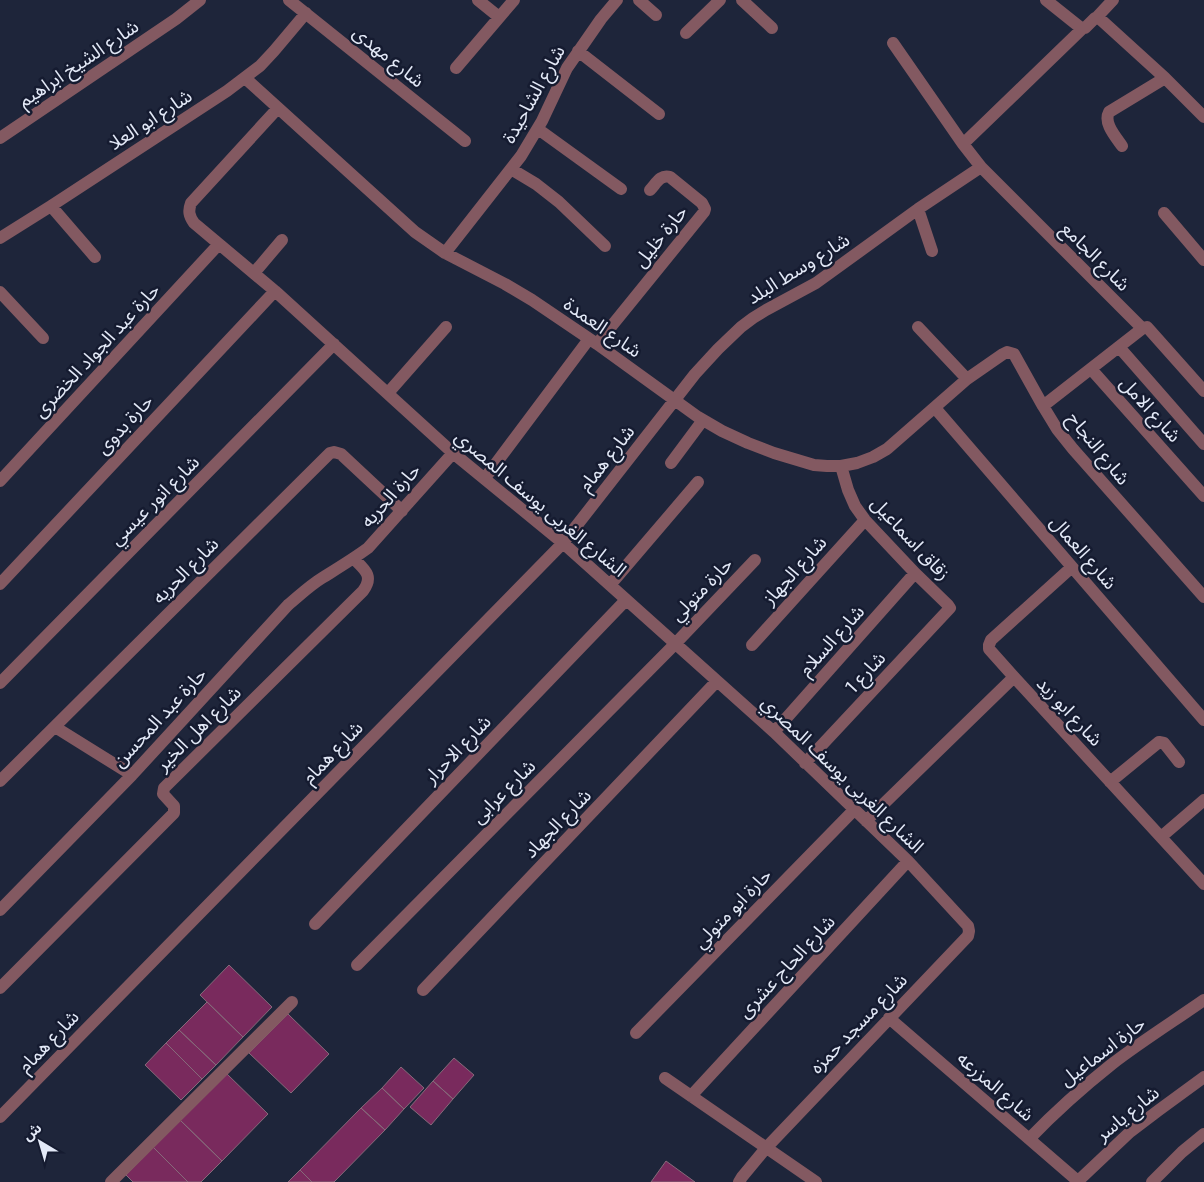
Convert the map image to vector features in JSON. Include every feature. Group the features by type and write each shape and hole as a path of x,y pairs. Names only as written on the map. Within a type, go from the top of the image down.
{"street":[{"name":"شارع الشيخ ابراهيم","path":"0,138 176,19 200,0"},
{"name":"شارع مهدى","path":"289,0 465,142"},
{"path":"478,0 499,17"},
{"path":"456,68 514,0"},
{"name":"شارع الشاحيدة","path":"445,253 521,156 538,129 567,68 617,0"},
{"path":"639,0 656,15"},
{"path":"686,33 720,0"},
{"path":"742,0 772,28"},
{"path":"1046,0 1082,28"},
{"path":"963,144 1113,0"},
{"name":"شارع ابو العلا","path":"0,238 245,78 274,51 306,13"},
{"path":"1097,17 1202,110"},
{"name":"شارع الجامع","path":"894,43 963,144 982,167 1143,328 1147,327 1204,391"},
{"path":"578,51 659,114"},
{"name":"شارع العمدة","path":"245,78 416,232 445,253 525,296 703,420 748,443 814,465 841,466 857,463 887,449 968,379"},
{"path":"1122,146 1107,122 1109,112 1165,78"},
{"name":"الشارع الغربى يوسف المصري","path":"278,108 192,203 189,214 194,223 275,291 453,452 563,543 718,681 908,861 966,922"},
{"path":"538,129 621,189"},
{"name":"شارع وسط البلد","path":"675,400 695,374 741,327 766,310 816,283 918,209 982,167"},
{"path":"511,169 536,184 558,202 605,246"},
{"name":"حارة خليل","path":"593,342 704,212 705,209 702,203 670,177 662,177 650,190"},
{"path":"51,206 95,257"},
{"path":"918,209 932,251"},
{"path":"1164,214 1204,260"},
{"path":"254,274 282,240"},
{"name":"حارة عبد الجواد الخضرى","path":"0,481 219,244"},
{"name":"حارة بدوى","path":"0,584 275,291"},
{"path":"0,292 43,338"},
{"path":"388,393 446,327"},
{"path":"918,327 968,379"},
{"path":"1043,406 1143,328"},
{"path":"485,478 593,342"},
{"name":"شارع انور عيسي","path":"0,683 334,344"},
{"path":"1119,347 1204,444"},
{"name":"شارع النجاح","path":"968,379 1003,354 1007,352 1014,354 1057,429 1073,450 1204,597"},
{"name":"شارع الامل","path":"1091,369 1204,496"},
{"name":"شارع همام","path":"0,1117 563,543 675,400"},
{"name":"شارع العمال","path":"935,408 1204,720"},
{"path":"672,463 703,420"},
{"name":"حارة الحريه","path":"354,559 368,548 453,452"},
{"name":"شارع الحريه","path":"0,781 330,453 341,454 402,511"},
{"name":"زقاق اسماعيل","path":"841,466 855,506 865,520 948,605"},
{"path":"610,585 698,482"},
{"name":"شارع الجهاز","path":"752,646 865,520"},
{"name":"حارة عبد المحسن","path":"0,910 132,775 288,605 304,590 354,559"},
{"name":"شارع اهل الخير","path":"0,988 174,813 174,806 163,794 164,788 367,586 368,574 354,559"},
{"name":"حارة متولي","path":"675,644 755,560"},
{"name":"شارع ابو زيد","path":"1072,567 991,640 989,649 1204,884"},
{"name":"شارع السلام","path":"774,732 915,573"},
{"name":"شارع الاحرار","path":"315,924 626,600"},
{"name":"شارع 1","path":"806,763 948,611 950,608 948,605"},
{"name":"شارع عرابى","path":"357,965 675,644"},
{"path":"866,821 1014,678"},
{"name":"شارع الجهاد","path":"423,990 718,681"},
{"path":"55,727 132,775"},
{"path":"1110,782 1159,742 1164,743 1179,762"},
{"path":"1161,837 1204,800"},
{"name":"حارة ابو متولي","path":"636,1032 854,810"},
{"name":"شارع الحاج عشرى","path":"691,1096 908,861"},
{"name":"شارع مسجد حمزه","path":"739,1182 766,1148 968,936 969,931 966,922"},
{"name":"حارة اسماعيل","path":"1029,1139 1070,1099 1114,1063 1204,1000"},
{"path":"111,1182 292,1002"},
{"name":"شارع المزرعه","path":"889,1018 1078,1182"},
{"name":"شارع ياسر","path":"1078,1182 1130,1132 1204,1077"},
{"path":"665,1078 816,1182"},
{"path":"1152,1182 1182,1152 1204,1134"}],"building":[{"path":"229,965 272,1007 243,1037 200,995"},
{"path":"207,1002 243,1037 216,1065 179,1030"},
{"path":"288,1014 329,1054 291,1093 249,1053"},
{"path":"179,1030 216,1065 202,1079 166,1043"},
{"path":"166,1043 202,1079 181,1100 145,1065"},
{"path":"454,1058 474,1075 453,1099 433,1081"},
{"path":"401,1067 424,1088 404,1109 382,1088"},
{"path":"226,1073 268,1114 222,1161 180,1120"},
{"path":"433,1081 453,1099 431,1125 410,1107"},
{"path":"382,1088 404,1109 385,1130 361,1108"},
{"path":"361,1108 385,1130 334,1182 312,1182 300,1170"},
{"path":"180,1120 222,1161 201,1182 188,1182 153,1147"},
{"path":"153,1147 188,1182 133,1182 126,1175"},
{"path":"666,1161 695,1182 651,1182"},
{"path":"300,1170 312,1182 288,1182"}]}
